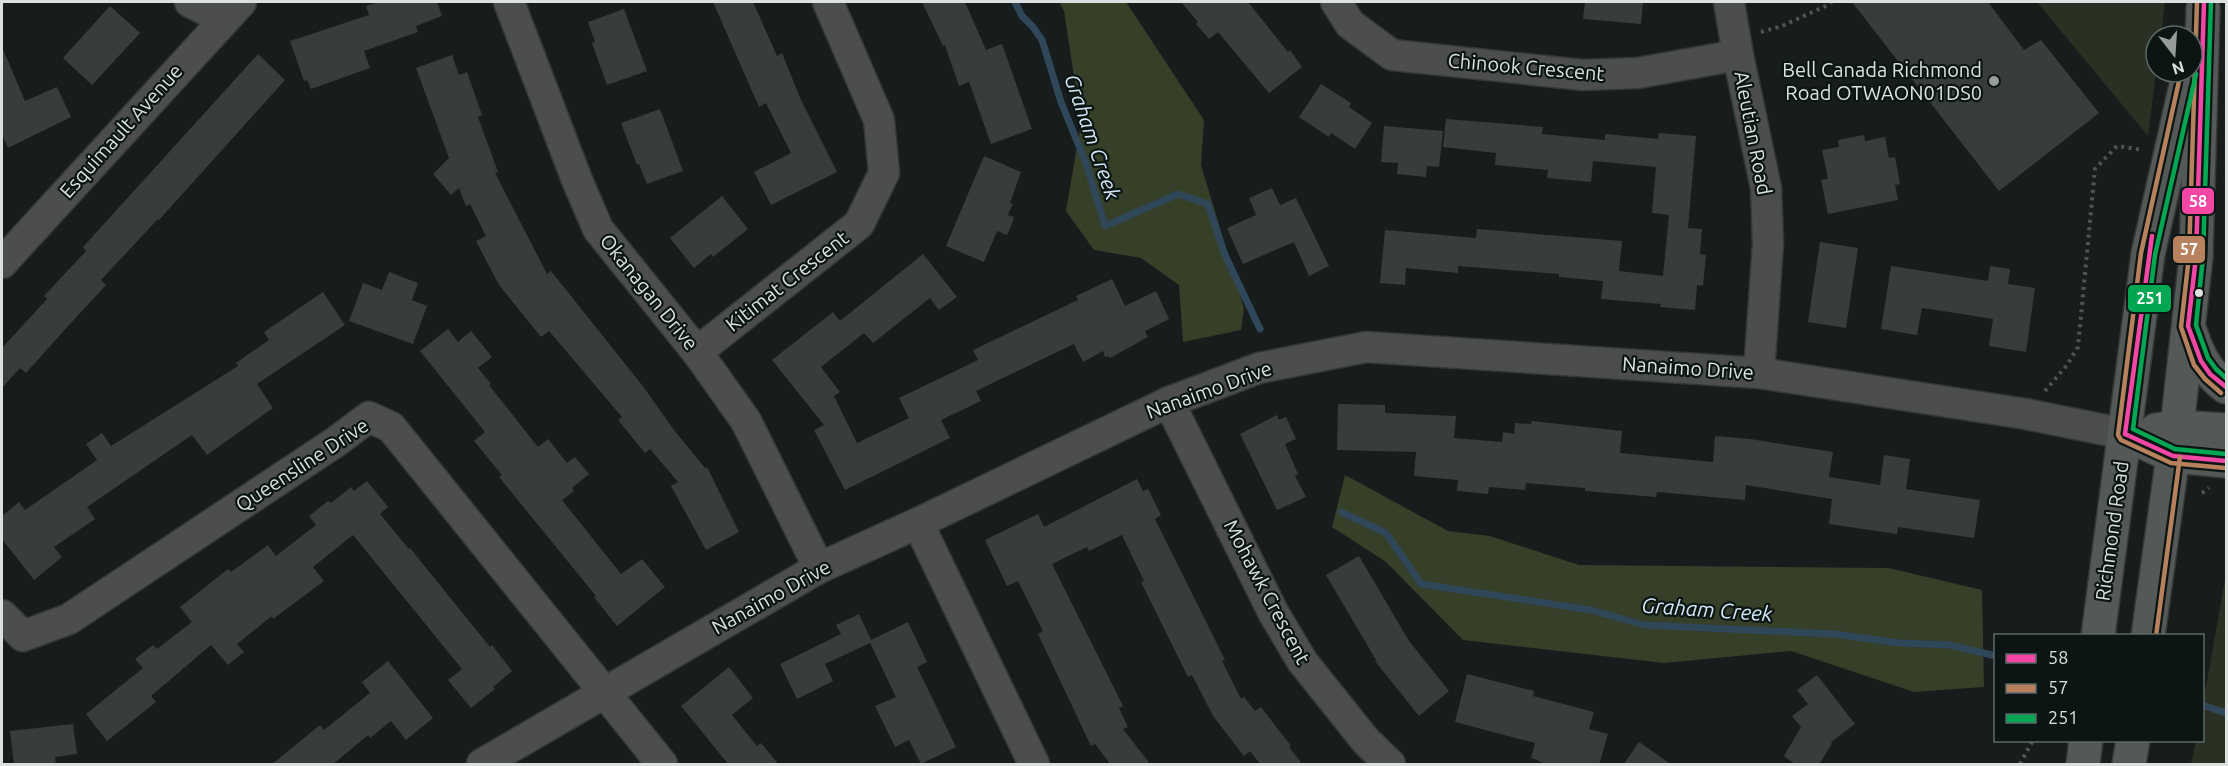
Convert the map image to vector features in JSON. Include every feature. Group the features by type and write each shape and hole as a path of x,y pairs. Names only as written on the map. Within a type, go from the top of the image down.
{"main road":[{"path":"2199,24 2203,5"},
{"path":"2148,634 2175,441 2196,257 2203,5"},
{"name":"Richmond Road","path":"2098,634 2148,254 2186,84"},
{"path":"2188,326 2201,361 2210,374 2226,387"},
{"path":"2175,441 2226,430"},
{"path":"2125,434 2175,441 2226,461"},
{"path":"2083,765 2086,742"},
{"path":"2129,765 2133,742"}],"street":[{"path":"189,2 228,7"},
{"name":"Okanagan Drive","path":"509,2 576,180 598,228 697,352 746,421 819,568"},
{"name":"Kitimat Crescent","path":"697,352 859,224 884,173 879,120 828,2"},
{"name":"Chinook Crescent","path":"1336,2 1350,24 1392,55 1583,75 1638,74 1737,47"},
{"name":"Aleutian Road","path":"1729,2 1766,188 1768,243 1759,373"},
{"name":"Esquimault Avenue","path":"2,262 228,7"},
{"name":"Nanaimo Drive","path":"482,765 819,568 918,524 1169,402 1259,368 1365,347 1759,373 2026,414 2125,434"},
{"name":"Mohawk Crescent","path":"1169,402 1273,612 1302,661 1366,741 1390,765"},
{"name":"Queensline Drive","path":"2,615 23,636 69,619 369,417 392,427 662,765"},
{"path":"918,524 1034,765"}],"path":[{"path":"1737,47 1831,2"},
{"path":"2026,414 2067,365 2078,347 2095,169 2117,146 2170,155"},
{"path":"2020,765 2032,742"}],"green space":[{"path":"1059,2 1126,2 1204,120 1201,165 1244,308 1241,330 1183,342 1179,285 1141,258 1094,250 1066,211 1081,123 1064,11"},
{"path":"2037,2 2165,2 2162,24 2144,24 2144,84 2154,84 2148,136"},
{"path":"1345,475 1448,531 1490,536 1579,565 1889,568 1982,590 1984,687 1914,692 1791,651 1664,663 1463,640 1386,562 1332,527"},
{"path":"2226,574 2226,764 2191,764 2196,742 2204,742 2204,698"}],"building":[{"path":"379,2 437,2 442,16 416,26 418,32 364,51 370,68 311,89 307,80 304,81 290,41 369,15 366,6"},
{"path":"713,2 753,2 777,56 782,53 801,100 837,172 771,205 754,172 791,153 766,103 759,107"},
{"path":"922,2 965,2 986,50 1002,44 1032,129 991,144 969,82 959,86 945,45 943,46"},
{"path":"1181,2 1248,2 1302,67 1269,93 1218,32 1209,39"},
{"path":"1585,2 1643,2 1641,24 1583,19"},
{"name":"Bell Canada Richmond Road OTWAON01DS0","path":"1852,2 1988,2 2024,50 2041,40 2099,113 1999,191"},
{"path":"110,6 140,33 92,85 63,58"},
{"path":"624,9 647,71 607,85 592,43 595,42 588,22"},
{"path":"2,47 25,101 57,87 71,117 8,148 2,134"},
{"path":"258,54 285,80 159,220 101,280 106,285 26,373 20,368 2,388 2,348 47,299 44,296 86,251 83,247"},
{"path":"452,55 459,75 467,72 482,115 478,117 498,172 495,173 547,274 551,271 642,385 674,430 705,468 707,467 739,532 706,550 671,486 678,482 650,449 645,453 618,420 622,417 549,331 541,337 499,285 476,241 486,236 470,204 466,206 459,188 451,195 433,174 449,158 416,68"},
{"path":"1321,84 1351,103 1349,107 1372,123 1355,149 1331,133 1329,137 1299,117"},
{"path":"660,109 683,171 647,184 621,123"},
{"path":"1446,119 1543,127 1542,134 1605,140 1605,134 1658,139 1659,133 1696,136 1688,228 1702,229 1700,254 1706,255 1703,286 1697,285 1695,310 1660,307 1661,304 1601,299 1603,281 1559,277 1559,274 1458,266 1458,273 1406,268 1405,285 1380,283 1385,230 1476,238 1477,229 1622,241 1619,271 1663,276 1669,215 1652,213 1656,167 1593,161 1591,182 1547,178 1548,170 1495,165 1496,153 1443,147"},
{"path":"1384,126 1443,131 1439,167 1427,166 1426,177 1397,174 1398,163 1381,162"},
{"path":"1864,135 1865,141 1885,137 1889,158 1895,157 1900,184 1895,185 1898,200 1828,214 1821,180 1828,179 1822,150 1839,147 1838,140"},
{"path":"984,156 1021,172 1010,203 1013,204 1008,215 1014,217 1011,226 1007,235 997,231 984,262 946,246"},
{"path":"1272,188 1280,205 1296,198 1329,266 1309,276 1294,242 1243,264 1227,228 1256,215 1249,198"},
{"path":"722,196 748,229 713,257 711,254 694,268 670,238"},
{"path":"1820,242 1858,248 1846,328 1808,322"},
{"path":"923,254 957,297 939,310 930,298 873,343 864,333 821,367 840,392 834,396 857,443 909,418 899,398 978,360 973,350 1078,300 1076,296 1112,279 1125,306 1156,291 1169,319 1145,331 1148,337 1110,358 1105,357 1103,351 1083,362 1074,344 976,391 981,401 941,420 950,438 845,490 814,430 824,425 772,360 833,312 840,321"},
{"path":"1891,266 1988,281 1990,266 2010,269 2008,284 2035,288 2026,352 1989,346 1993,319 1962,314 1922,308 1917,335 1881,329"},
{"path":"389,272 418,283 412,300 427,306 413,344 349,321 363,283 382,290"},
{"path":"323,292 345,325 257,384 273,408 207,455 192,435 87,507 95,519 54,547 62,557 34,580 2,539 2,516 19,502 25,510 97,460 86,444 102,433 111,446 238,366 236,363 269,340 264,332"},
{"path":"448,329 458,342 471,331 492,357 478,368 538,447 548,439 567,463 575,457 589,474 572,488 574,491 562,500 621,574 642,559 665,587 617,626 594,597 596,596 499,477 502,475 474,441 485,432 420,351"},
{"path":"1338,404 1385,405 1385,413 1456,416 1454,438 1502,442 1503,432 1514,434 1515,423 1531,424 1532,421 1622,431 1620,453 1713,462 1715,436 1750,439 1833,452 1829,477 1880,485 1884,455 1910,459 1906,489 1980,500 1974,538 1898,527 1897,534 1829,524 1832,499 1746,485 1745,500 1657,492 1656,497 1526,483 1525,490 1489,487 1488,494 1457,491 1458,480 1414,476 1416,452 1337,450"},
{"path":"1277,415 1279,420 1286,417 1296,439 1285,444 1298,474 1295,476 1306,497 1277,510 1240,434"},
{"path":"1137,479 1143,491 1148,489 1161,515 1155,519 1225,660 1222,661 1241,699 1244,697 1255,711 1261,707 1303,765 1261,765 1250,751 1244,756 1213,716 1192,675 1188,677 1141,582 1144,581 1122,535 1089,551 1087,547 1052,564 1123,706 1119,708 1128,727 1123,729 1151,765 1111,765 1095,744 1091,746 1038,634 1043,631 1018,581 1007,586 985,540 1038,514 1044,527"},
{"path":"367,481 388,507 380,514 512,671 493,687 495,689 471,708 448,680 462,669 353,535 313,567 324,581 273,619 272,616 237,644 244,652 228,665 211,645 151,696 156,702 107,741 86,714 143,668 135,659 153,645 157,649 192,622 180,607 228,569 231,572 268,545 276,556 316,525 309,516 328,501 331,503 351,487 354,491"},
{"path":"1359,556 1409,641 1449,691 1419,716 1375,661 1326,575"},
{"path":"859,614 871,640 908,622 927,662 917,667 956,747 921,764 909,740 895,747 875,706 896,697 870,643 825,664 833,681 797,699 780,664 841,634 836,625"},
{"path":"388,661 433,718 406,740 391,721 370,738 368,735 332,765 271,765 320,725 324,730 370,693 362,682"},
{"path":"729,667 753,698 732,715 757,746 761,743 779,765 729,765 681,706"},
{"path":"1467,674 1534,691 1533,696 1594,712 1589,729 1608,734 1599,765 1549,765 1531,758 1535,743 1455,722"},
{"path":"1817,675 1855,724 1831,742 1819,765 1796,765 1784,756 1801,727 1792,716 1808,704 1797,690"},
{"path":"73,724 77,754 55,757 56,765 14,765 10,731"},
{"path":"1639,742 1672,765 1623,765"}],"waterway":[{"name":"Graham Creek","path":"1015,2 1022,16 1042,40 1061,102 1086,163 1105,226 1178,194 1208,204 1225,255 1260,329"},
{"name":"Graham Creek","path":"1341,512 1386,533 1421,584 1591,610 1644,625 1834,634 1899,643 1950,645 1994,656"},
{"name":"Graham Creek","path":"2204,706 2226,713"}],"transit line":[{"name":"57","path":"2197,2 2189,256 2181,327 2194,365 2221,393"},
{"name":"58","path":"2204,2 2196,257 2188,326 2201,361 2210,374 2226,387"},
{"name":"251","path":"2211,2 2203,257 2196,325 2208,358 2226,378"},
{"name":"57","path":"2178,84 2141,253 2118,435 2121,440 2171,463 2225,468"},
{"name":"251","path":"2194,84 2155,255 2133,429 2175,449 2226,454"},
{"name":"58","path":"2125,434 2152,236"},
{"name":"58","path":"2125,434 2173,456 2226,461"},
{"name":"57","path":"2156,634 2180,457"}],"place":[{"name":"Bell Canada Richmond Road OTWAON01DS0","path":"1994,81"}]}
